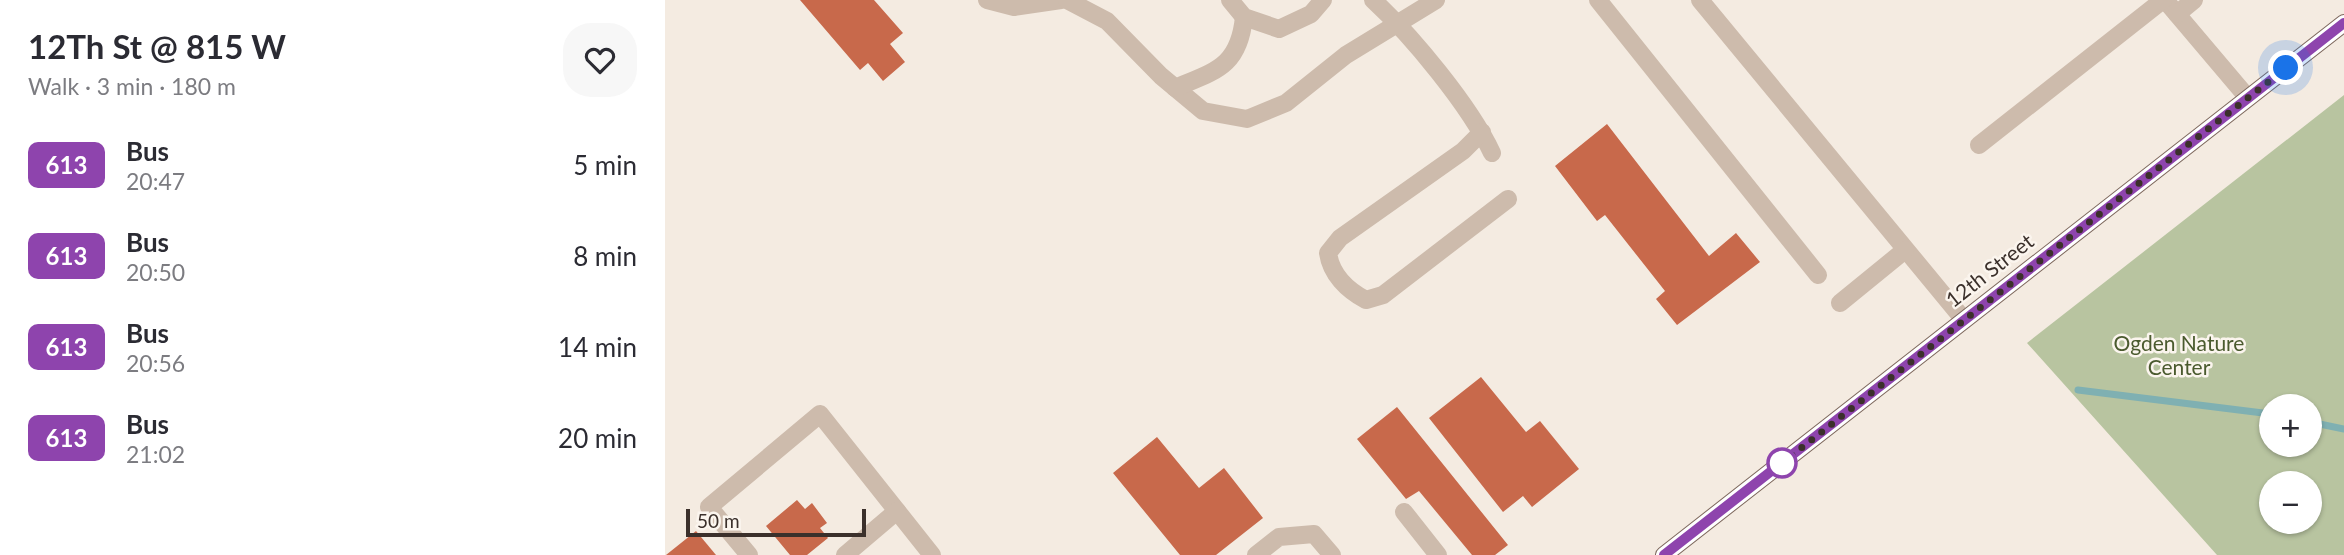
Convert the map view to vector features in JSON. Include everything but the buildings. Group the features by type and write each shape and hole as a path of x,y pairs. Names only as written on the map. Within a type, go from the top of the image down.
{"main road":[{"name":"12th Street","path":"1664,555 2344,23"}],"lane":[{"path":"987,0 1014,7 1061,0"},
{"path":"1067,0 1107,21 1175,88 1203,111 1247,119 1286,103 1346,55 1436,0"},
{"path":"1230,0 1244,17 1279,29 1311,14 1323,0"},
{"path":"1373,0 1399,23 1482,132 1492,153"},
{"path":"1598,0 1818,275"},
{"path":"1700,0 1964,320"},
{"path":"1979,145 2168,5 2194,0"},
{"path":"2168,5 2248,98"},
{"path":"1175,88 1216,72 1242,42 1244,17"},
{"path":"1482,132 1463,151 1340,238 1328,253 1330,265 1351,292 1366,300 1383,295 1508,199"},
{"path":"1840,303 1905,250"},
{"path":"749,555 709,507 820,414 932,555"},
{"path":"845,555 897,511"},
{"path":"1404,512 1438,555"},
{"path":"1256,555 1279,537 1314,534 1332,555"}],"green space":[{"name":"Ogden Nature Center","path":"2344,95 2344,555 2217,555 2027,343"}],"waterway":[{"path":"2078,390 2259,413"},
{"path":"2322,424 2344,429"}],"bus line":[{"name":"613","path":"1664,555 2344,23"}],"route":[{"path":"1782,463 2286,68"}]}
